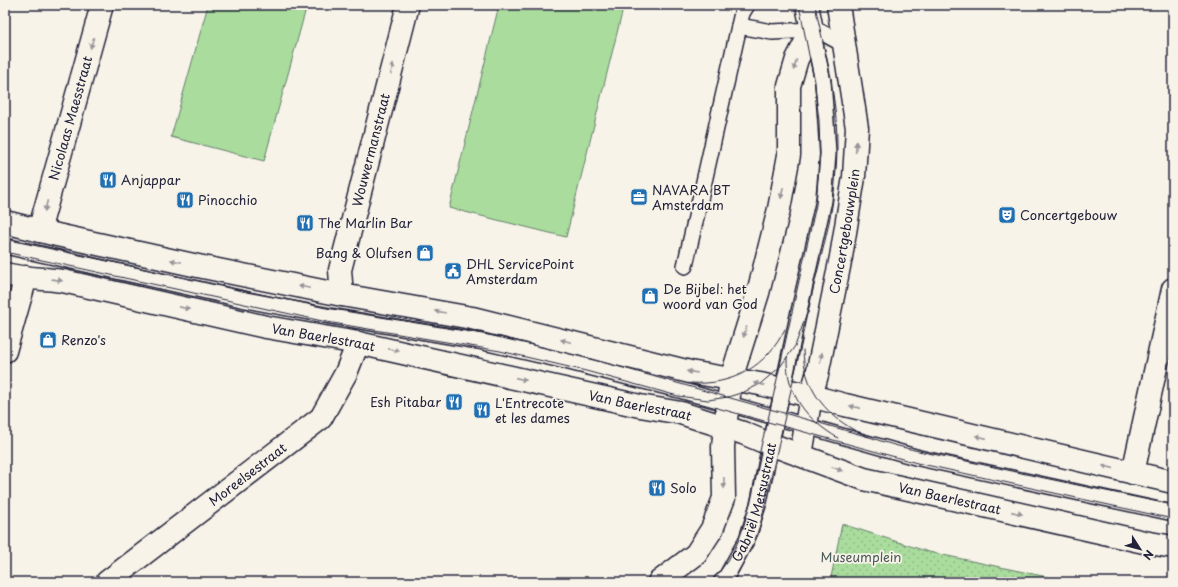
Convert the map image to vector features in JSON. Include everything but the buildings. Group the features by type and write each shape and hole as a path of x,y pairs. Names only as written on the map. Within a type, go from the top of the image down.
{"street":[{"name":"Nicolaas Maesstraat","path":"39,231 102,5"},
{"name":"Wouwermanstraat","path":"342,295 340,270 408,5"},
{"name":"Concertgebouwplein","path":"807,5 812,30"},
{"name":"Concertgebouwplein","path":"801,455 811,396 817,376 841,257 854,177 857,128 838,5"},
{"path":"659,582 696,554 712,529 724,498 723,447 731,379 758,293 788,163 789,86 797,59 812,30"},
{"path":"5,222 39,231 198,266 342,295 472,318 690,372 811,396 1173,482"},
{"path":"5,351 15,276"},
{"name":"Van Baerlestraat","path":"15,276 46,278 63,281 266,327 358,343 640,406 681,413 743,433 864,479 1144,542 1173,547"},
{"path":"1133,473 1173,289"},
{"name":"Moreelsestraat","path":"106,582 321,418 346,373 358,343"}],"lane":[{"path":"685,266 742,13 748,5"},
{"path":"739,26 772,32 812,30 821,32 845,45"},
{"name":"Concertgebouwplein","path":"776,417 824,200 828,154 822,81 812,30"},
{"name":"Van Baerlestraat","path":"5,246 246,300 330,316 479,341 557,359 728,403 919,458 1173,513"},
{"name":"Gabriël Metsustraat","path":"721,582 725,579 747,539 759,502 776,417"}],"green space":[{"path":"208,5 307,5 264,161 171,137"},
{"path":"499,5 624,5 566,237 449,208"},
{"name":"Museumplein","path":"842,524 929,552 1071,582 830,582"}],"tram line":[{"path":"711,582 726,564 733,552 739,540 748,513 762,442 816,205 820,153 819,120 814,80 799,5"},
{"path":"808,313 829,224 835,188 837,151 836,122 831,83 815,5"},
{"path":"5,239 326,308 501,337 588,358 869,437"},
{"path":"5,252 327,322 500,351 586,371 678,396 708,400 728,397 744,392 760,384 780,367 795,346 809,308"},
{"path":"691,383 721,381 747,371 769,353 778,342 785,329"},
{"path":"731,582 736,577 758,535 803,337"},
{"path":"803,350 807,376 817,397 825,407 843,423 867,436 911,449 1173,505"},
{"path":"787,357 790,383 800,405 817,423 838,438"},
{"path":"699,403 917,463 1173,519"}],"place":[{"name":"Anjappar","path":"108,180"},
{"name":"NAVARA BT Amsterdam","path":"639,197"},
{"name":"Pinocchio","path":"185,200"},
{"name":"Concertgebouw","path":"1007,215"},
{"name":"The Marlin Bar","path":"305,223"},
{"name":"Bang & Olufsen","path":"425,253"},
{"name":"DHL ServicePoint Amsterdam","path":"453,271"},
{"name":"De Bijbel: het woord van God","path":"650,296"},
{"name":"Renzo's","path":"48,340"},
{"name":"Esh Pitabar","path":"454,402"},
{"name":"L'Entrecote et les dames","path":"482,410"},
{"name":"Solo","path":"657,488"}]}
